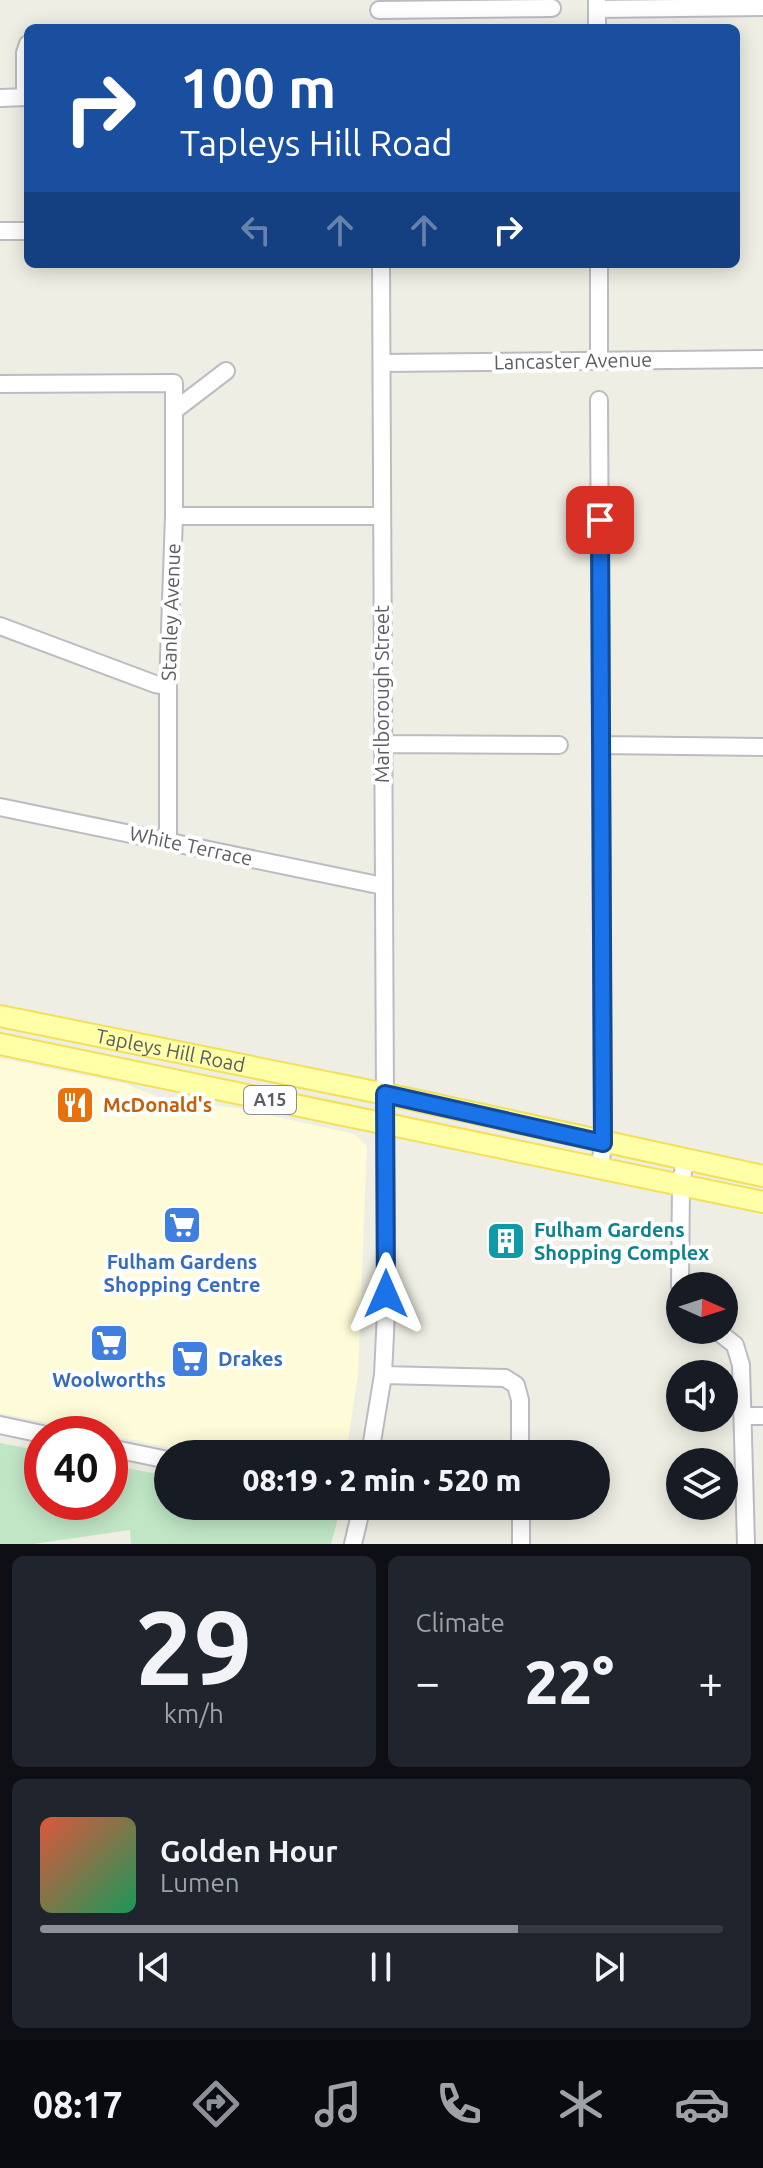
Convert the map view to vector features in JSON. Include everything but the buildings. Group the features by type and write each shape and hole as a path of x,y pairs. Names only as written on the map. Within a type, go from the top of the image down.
{"main road":[{"name":"Tapleys Hill Road","path":"0,1016 385,1094 763,1176"},
{"name":"Tapleys Hill Road","path":"0,1044 763,1202"}],"street":[{"path":"597,4 763,7"},
{"path":"379,5 552,8"},
{"path":"0,98 24,97"},
{"path":"0,231 24,231"},
{"name":"Marlborough Street","path":"372,1440 383,1375 386,1312 381,268"},
{"path":"599,268 599,360"},
{"name":"Lancaster Avenue","path":"382,363 763,359"},
{"path":"175,410 226,371"},
{"name":"Stanley Avenue","path":"0,384 174,383 168,841"},
{"path":"599,400 603,1143 600,1168"},
{"path":"174,516 382,516"},
{"path":"0,626 155,684 168,686"},
{"path":"382,744 559,745"},
{"path":"601,745 763,747"},
{"name":"White Terrace","path":"0,807 383,886"},
{"path":"680,1272 681,1185 685,1159"},
{"path":"734,1344 741,1365 745,1416 746,1544"},
{"path":"383,1375 505,1378 516,1385 520,1400 520,1440"},
{"path":"745,1416 763,1416"},
{"path":"0,1425 24,1430"},
{"path":"128,1452 154,1457"},
{"path":"353,1544 359,1520"},
{"path":"521,1520 521,1544"}],"shaded area":[{"name":"Fulham Gardens Shopping Centre","path":"0,1058 126,1084 163,1099 237,1108 354,1134 367,1146 358,1375 348,1440 154,1440 154,1444 128,1439 128,1416 24,1418 0,1413"}],"green space":[{"path":"0,1443 24,1448 24,1520 128,1520 128,1468 154,1473 154,1520 338,1520 331,1544 131,1544 130,1530 33,1544 0,1544"}],"place":[{"name":"McDonald's","path":"75,1105"},
{"name":"Fulham Gardens Shopping Centre","path":"182,1225"},
{"name":"Fulham Gardens Shopping Complex","path":"506,1241"},
{"name":"Woolworths","path":"109,1343"},
{"name":"Drakes","path":"190,1359"}],"route":[{"path":"386,1294 385,1094 603,1143 600,520"}]}
